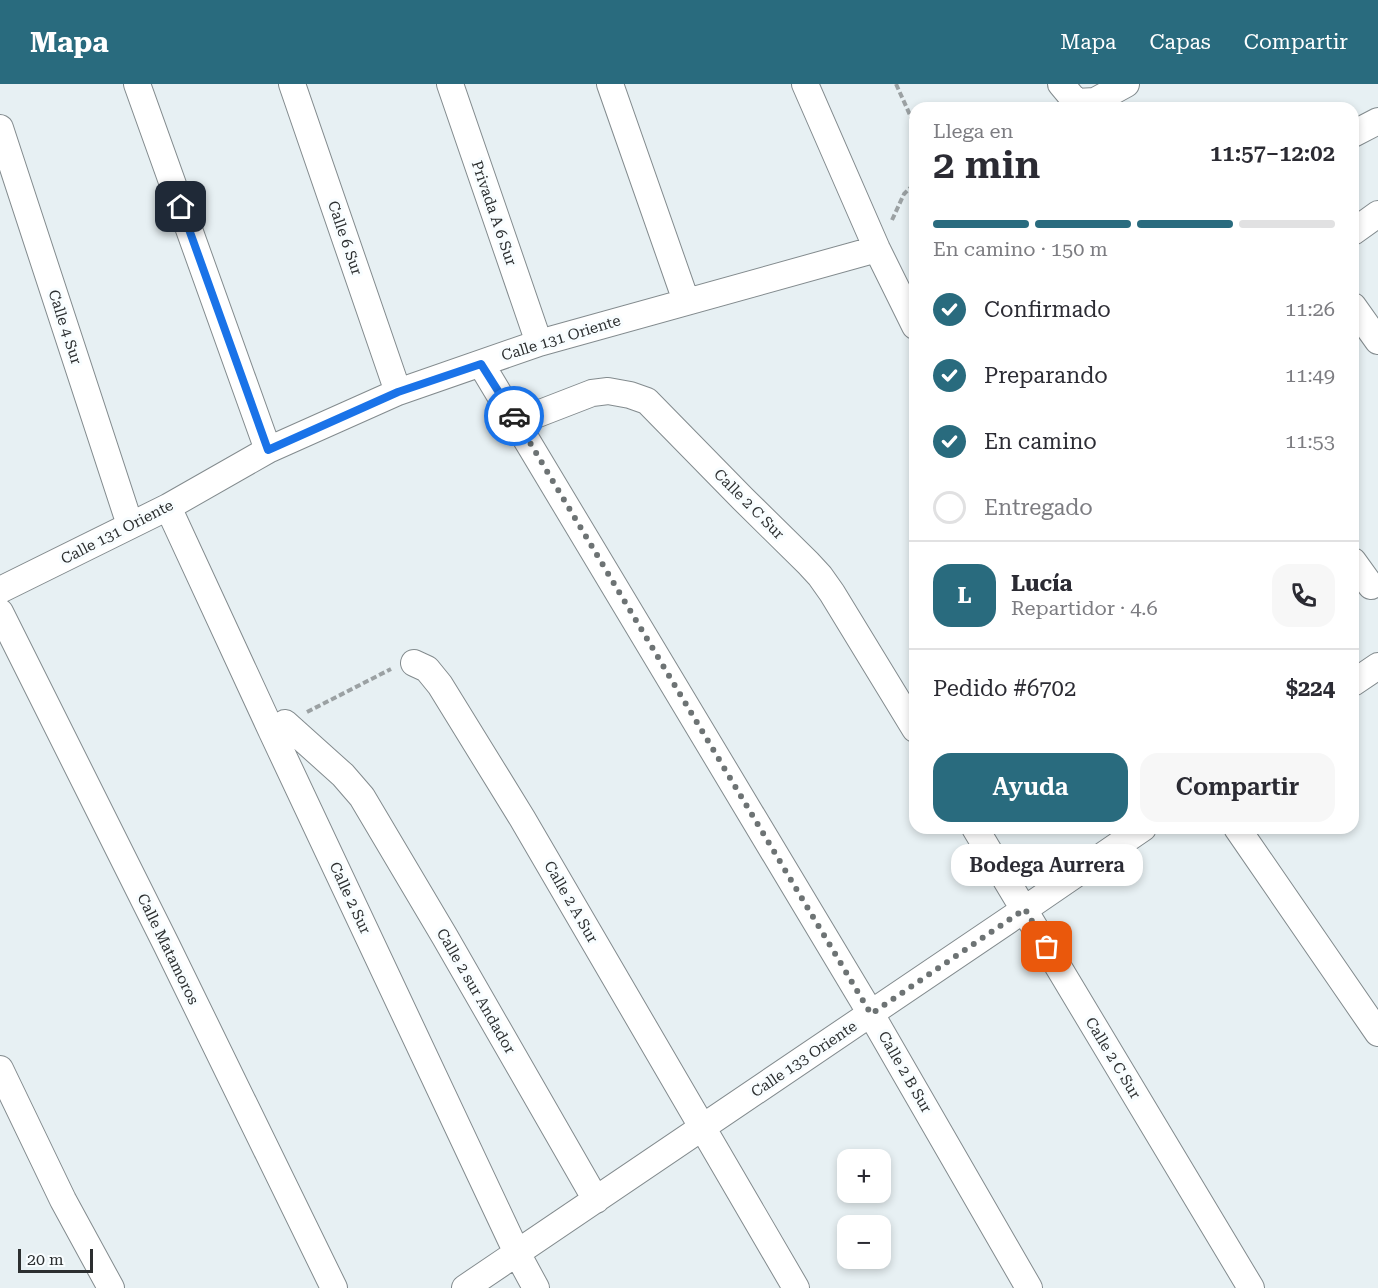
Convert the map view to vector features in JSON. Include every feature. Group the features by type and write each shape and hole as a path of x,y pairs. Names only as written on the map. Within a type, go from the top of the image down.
{"street":[{"path":"137,84 268,450"},
{"name":"Calle 6 Sur","path":"292,84 398,392"},
{"name":"Privada A 6 Sur","path":"450,84 539,343"},
{"path":"610,84 686,301"},
{"path":"805,84 877,249 909,314"},
{"path":"1069,93 1095,101 1126,84"},
{"path":"1359,131 1378,121"},
{"name":"Calle 4 Sur","path":"0,128 130,525"},
{"path":"1359,228 1378,214"},
{"name":"Calle 131 Oriente","path":"0,591 168,507 268,450 398,392 539,343 877,249"},
{"path":"1359,314 1378,341"},
{"name":"Calle 2 B Sur","path":"481,364 871,1014 1029,1288"},
{"name":"Calle 2 C Sur","path":"517,422 592,393 608,391 647,401 820,576 909,719"},
{"name":"Calle 2 Sur","path":"168,507 278,727 517,1253 536,1288"},
{"path":"1359,569 1371,586"},
{"name":"Calle Matamoros","path":"0,612 161,933 334,1288"},
{"name":"Calle 2 A Sur","path":"414,663 427,669 440,685 522,818 796,1288"},
{"name":"Calle 2 sur Andador","path":"278,727 343,775 362,798 596,1200"},
{"name":"Calle 2 C Sur","path":"979,834 1251,1288"},
{"name":"Calle 133 Oriente","path":"465,1288 1134,834"},
{"path":"1241,834 1378,1033"},
{"path":"0,1069 63,1200 111,1288"}],"path":[{"path":"896,84 909,113"},
{"path":"877,249 904,194 909,189"},
{"path":"278,727 397,666 414,663"}],"way so far":[{"path":"514,416 871,1014 1025,909 1047,947"}],"place":[{"name":"Bodega Aurrera","path":"1047,947"}],"route":[{"path":"181,207 268,450 398,392 481,364 514,416"}]}
